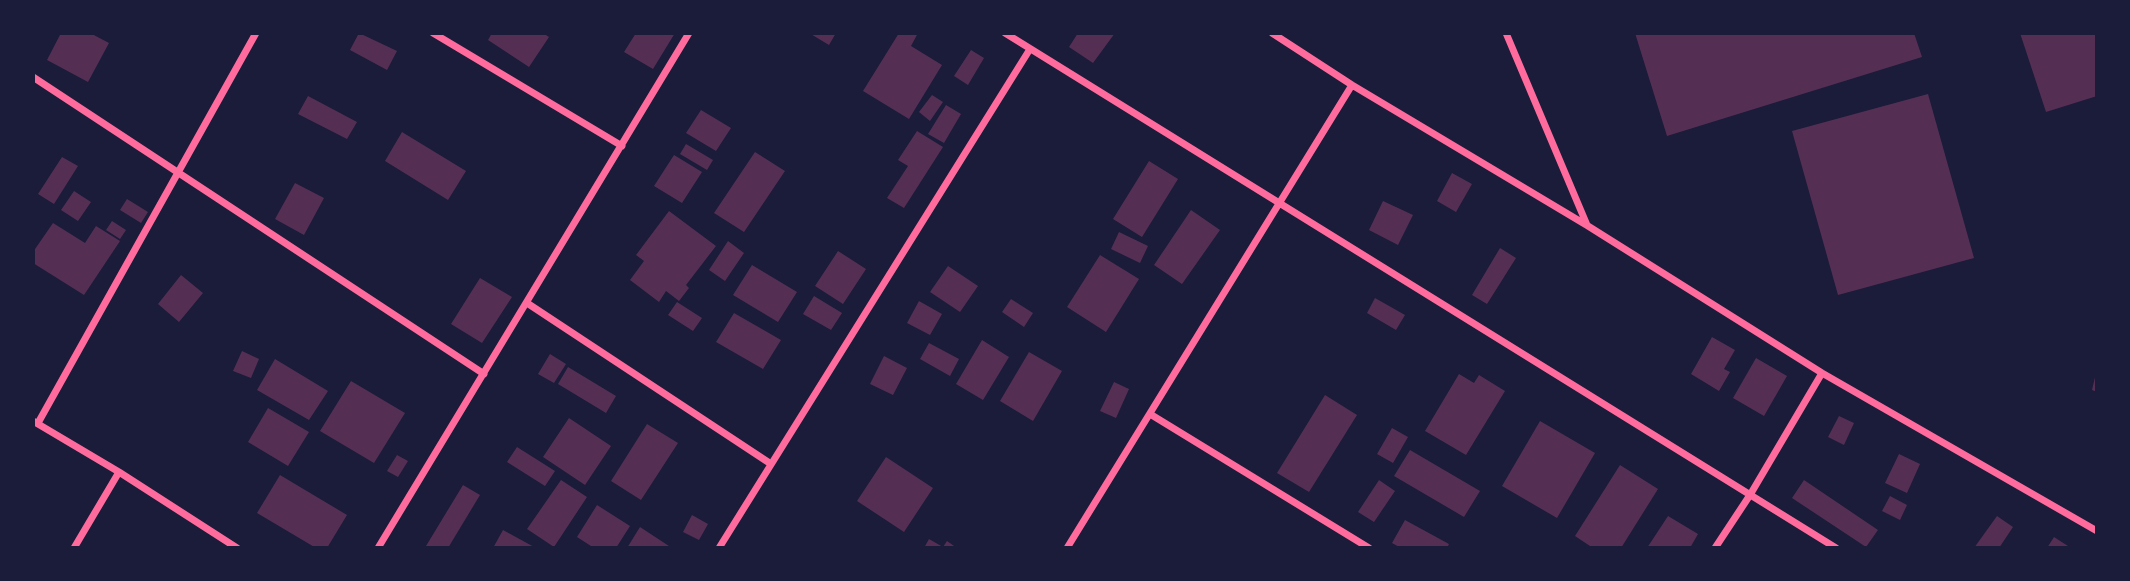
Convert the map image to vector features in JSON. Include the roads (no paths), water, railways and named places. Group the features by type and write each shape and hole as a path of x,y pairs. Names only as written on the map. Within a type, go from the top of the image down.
{"street":[{"path":"237,548 36,422 256,33"},
{"path":"433,33 622,146"},
{"path":"378,548 689,33"},
{"path":"1005,33 1836,548"},
{"path":"1272,33 1352,85 1588,226 1822,373 2097,531"},
{"path":"1506,33 1588,226"},
{"path":"719,548 1030,49"},
{"path":"33,77 484,374"},
{"path":"1067,548 1352,85"},
{"path":"527,303 771,464"},
{"path":"1715,548 1750,495 1822,373"},
{"path":"1150,414 1369,548"},
{"path":"74,548 119,472"}]}
